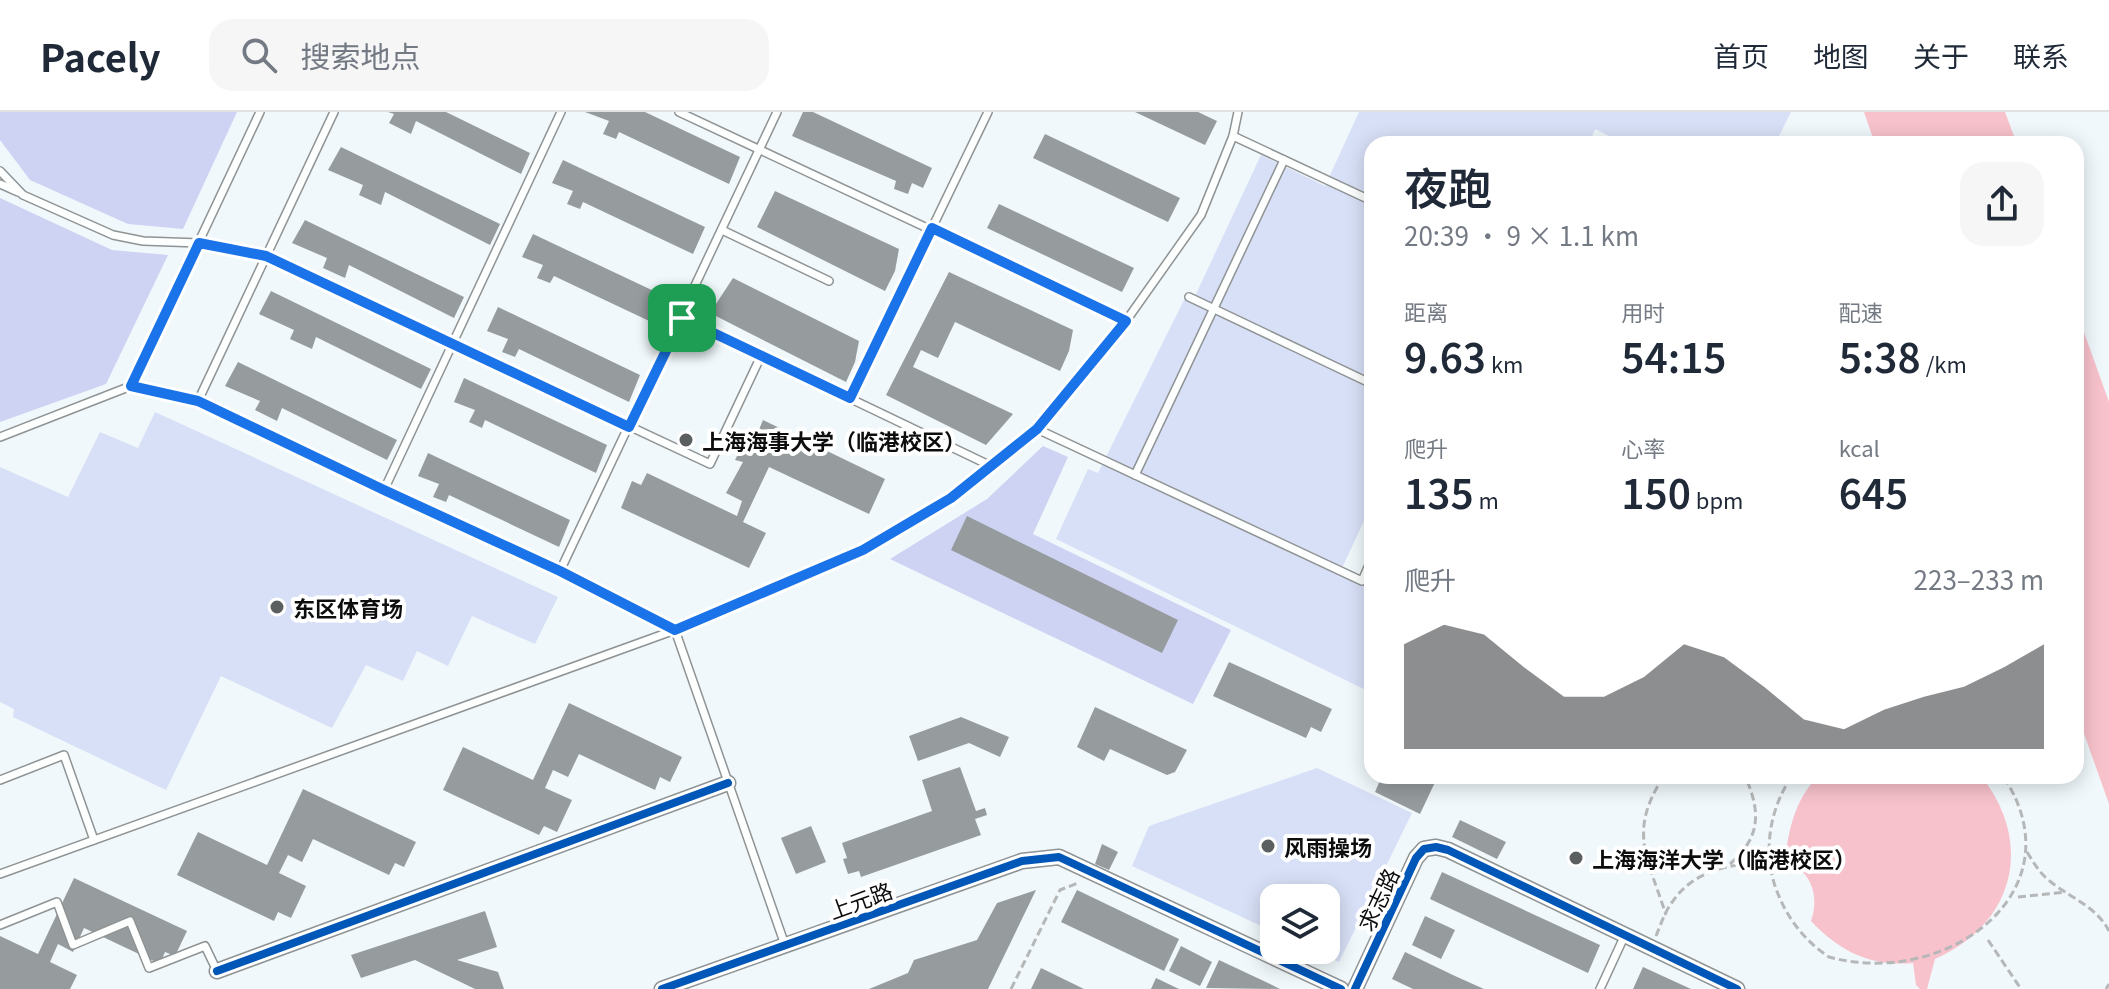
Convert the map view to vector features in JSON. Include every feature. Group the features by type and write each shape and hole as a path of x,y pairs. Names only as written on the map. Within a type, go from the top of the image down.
{"street":[{"path":"217,971 728,783"},
{"name":"求志路","path":"1355,989 1416,858 1424,849 1436,847 1448,850 1624,937"},
{"name":"上元路","path":"662,989 1022,861 1059,857 1341,989"},
{"path":"1624,937 1737,989"}],"lane":[{"path":"131,386 260,112"},
{"path":"198,401 334,112"},
{"path":"384,490 561,112"},
{"path":"679,112 1126,321"},
{"path":"560,571 777,112"},
{"path":"850,398 988,112"},
{"path":"0,874 675,630 863,550 951,498 1037,429 1126,321 1201,215 1233,136 1238,112"},
{"path":"1233,136 1364,197"},
{"path":"1135,475 1284,160"},
{"path":"0,171 23,195"},
{"path":"0,184 113,235 143,241 199,243 266,256 710,464 761,356"},
{"path":"722,230 829,281"},
{"path":"1189,297 1364,380"},
{"path":"682,318 991,466"},
{"path":"0,437 131,386 198,401 560,571 675,630 785,945"},
{"path":"1037,429 1362,581 1364,576"},
{"path":"0,780 64,755 94,840"},
{"path":"0,925 57,902 73,945 130,921 149,968 205,946 217,971"},
{"path":"1600,989 1624,937"}],"path":[{"path":"1660,784 1647,807 1641,831 1645,854 1666,915"},
{"path":"1727,867 1742,854 1757,822 1748,784"},
{"path":"1788,784 1775,811 1770,836 1770,863 1779,896 1796,927 1821,951 1844,965"},
{"path":"2007,784 2022,817 2026,851 2025,869 2016,900 2066,892"},
{"path":"2026,851 2038,870 2096,913 2109,931"},
{"path":"1650,949 1672,902 1688,883 1713,870 1748,863 1770,863"},
{"path":"1011,989 1060,890"},
{"path":"1984,944 1996,932"},
{"path":"1988,940 2021,989"},
{"path":"2106,989 2109,984"}],"shaded area":[{"path":"0,112 237,112 183,229 128,224 30,180 0,140"},
{"path":"1359,112 1791,112 1779,136 1609,136 1595,129 1592,136 1364,136 1364,521 1341,570 1364,582 1364,689 1056,539 1088,469 1098,473 1184,300 1196,294 1261,155 1325,186"},
{"path":"1864,112 2005,112 2014,136 1872,136"},
{"path":"0,198 112,250 168,255 106,384 0,422"},
{"path":"2084,332 2109,402 2109,804 2084,734"},
{"name":"东区体育场","path":"155,412 558,597 535,644 472,616 448,666 417,651 403,681 366,665 332,728 221,676 166,790 13,717 14,709 0,702 0,467 68,497 100,432 138,448"},
{"path":"1043,446 1068,457 1033,534 1231,630 1193,704 890,559 987,499"},
{"name":"风雨操场","path":"1317,768 1412,813 1340,960 1340,884 1260,884 1260,925 1132,866 1149,826"},
{"path":"1986,784 1998,802 2008,828 2011,854 2008,880 1999,904 1983,925 1962,944 1935,959 1927,989 1916,985 1913,963 1883,962 1857,955 1833,941 1811,921 1814,893 1811,885 1801,871 1785,860 1794,815 1810,785"}],"building":[{"path":"388,112 446,112 530,153 521,174 416,121 411,134 389,123 394,114"},
{"path":"585,112 645,112 740,157 729,184 619,132 616,139 603,134 609,121"},
{"path":"803,112 813,112 932,168 923,188 912,183 908,194 894,189 896,181 792,136"},
{"path":"1135,112 1198,112 1217,121 1205,145"},
{"path":"1045,134 1180,198 1168,222 1033,158"},
{"path":"341,147 500,224 490,245 385,192 381,205 359,195 363,185 328,170"},
{"path":"563,160 705,227 693,254 583,202 580,209 567,204 573,191 552,183"},
{"path":"775,191 899,249 895,271 885,291 757,227"},
{"path":"999,204 1134,268 1122,292 987,228"},
{"path":"305,220 464,297 454,318 349,265 345,278 323,268 327,258 292,243"},
{"path":"533,234 675,301 664,328 554,276 550,283 537,278 543,265 522,257"},
{"path":"949,272 1073,330 1069,351 1060,371 955,322 938,358 921,350 913,367 1013,414 986,445 886,395"},
{"path":"733,278 859,341 855,362 846,382 710,313"},
{"path":"271,291 431,369 421,389 316,337 312,349 290,339 294,330 259,314"},
{"path":"498,307 640,375 629,402 519,349 515,357 502,352 508,339 487,331"},
{"path":"238,362 397,440 387,460 282,408 277,421 255,410 260,401 225,386"},
{"path":"464,378 607,445 596,473 485,420 482,428 469,422 475,410 454,402"},
{"path":"763,420 885,479 869,514 769,467 743,522 766,533 749,568 621,508 632,481 641,485 647,473 737,516 742,501 726,493 743,462 735,460 751,429 758,432"},
{"path":"428,453 570,520 559,547 449,495 446,502 433,497 439,484 418,476"},
{"path":"967,516 1178,620 1162,653 951,550"},
{"path":"1229,662 1332,709 1321,732 1311,727 1306,738 1213,696"},
{"path":"569,703 682,757 670,782 660,777 655,790 579,754 568,777 553,770 545,788 572,800 557,832 544,826 539,835 443,790 463,747 533,780"},
{"path":"1095,707 1187,750 1175,772 1167,775 1110,749 1104,761 1077,747"},
{"path":"961,717 1009,737 1000,757 969,743 918,761 909,736"},
{"path":"960,767 976,811 985,808 987,815 975,819 981,835 861,877 859,871 848,874 842,843 932,811 922,780"},
{"path":"1378,784 1434,784 1420,814 1375,792"},
{"path":"303,789 416,842 404,867 395,863 389,875 313,839 302,862 288,855 279,873 306,886 291,918 278,912 274,921 177,875 198,832 267,865"},
{"path":"1460,820 1506,842 1497,859 1452,837"},
{"path":"811,826 826,862 796,874 781,838"},
{"path":"1102,844 1118,852 1109,870 1095,864"},
{"path":"1442,872 1600,945 1588,973 1430,899"},
{"path":"74,878 187,931 175,956 165,952 160,964 84,928 73,952 58,944 50,962 77,975 70,989 0,989 0,936 38,954"},
{"path":"1036,890 988,989 869,989 908,973 914,960 977,940 997,903"},
{"path":"1077,890 1179,939 1164,971 1061,922"},
{"path":"485,911 497,947 457,960 498,972 504,989 475,989 415,960 361,978 351,955"},
{"path":"1425,916 1455,930 1441,959 1412,945"},
{"path":"1181,946 1212,962 1200,986 1169,971"},
{"path":"1405,952 1484,989 1413,989 1392,979"},
{"path":"1219,960 1268,983 1280,989 1206,988"},
{"path":"1643,967 1691,989 1633,989"},
{"path":"1041,968 1084,989 1031,989"},
{"path":"1156,978 1179,989 1151,989"}],"cycle path":[{"path":"217,971 728,783"},
{"path":"1355,989 1416,858 1424,849 1436,847 1448,850 1737,989"},
{"path":"662,989 1022,861 1059,857 1341,989"}],"place":[{"name":"上海海事大学（临港校区）","path":"686,440"},
{"name":"东区体育场","path":"277,607"},
{"name":"风雨操场","path":"1268,846"},
{"name":"上海海洋大学（临港校区）","path":"1576,858"}],"route":[{"path":"932,228 1126,321 1037,429 951,498 863,550 675,630 560,571 198,401 131,386 199,243 266,256 629,427 682,318 850,398 932,228"}]}
